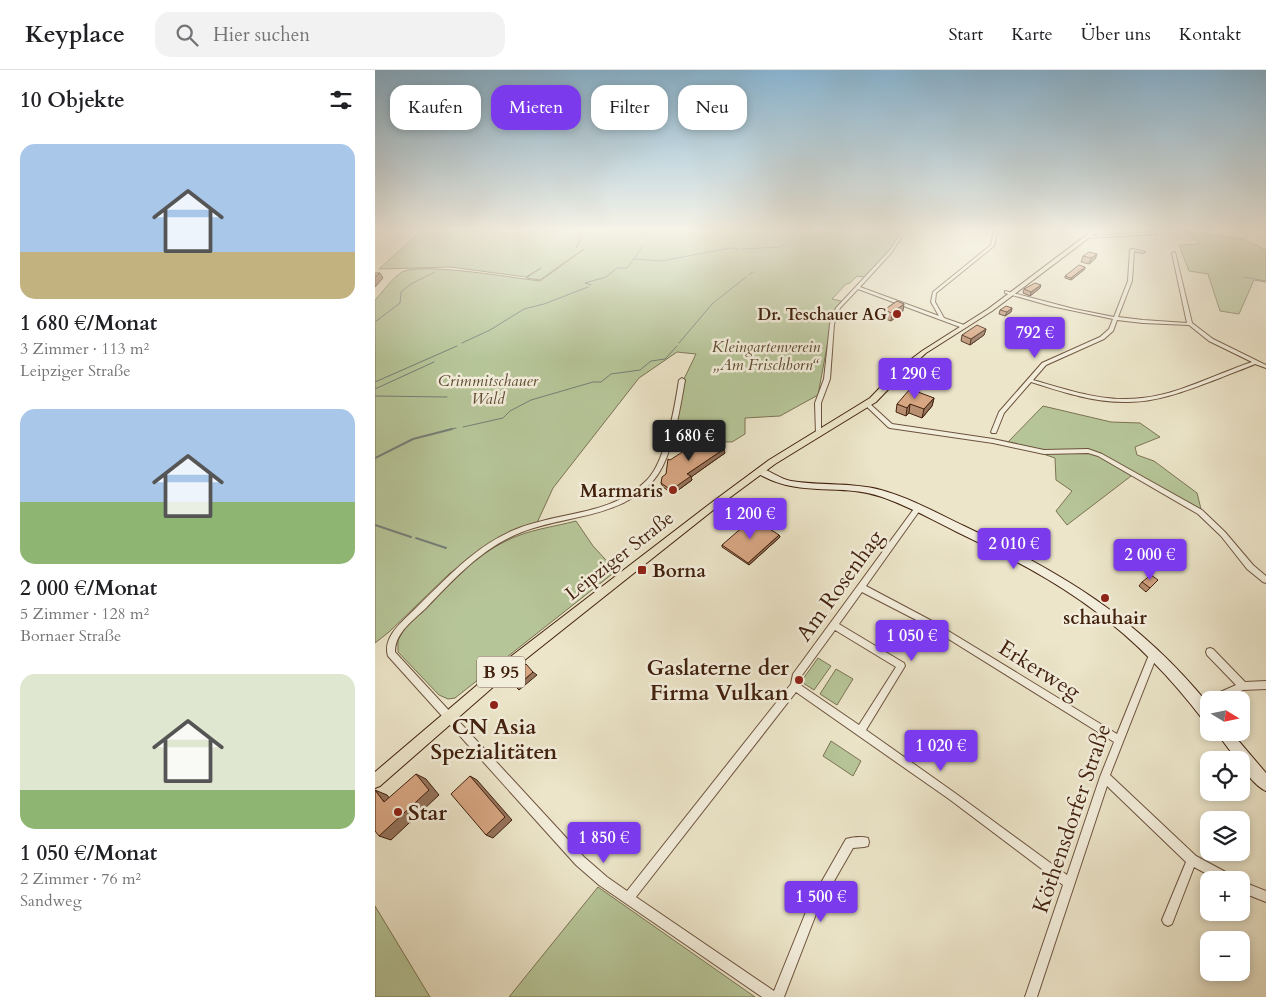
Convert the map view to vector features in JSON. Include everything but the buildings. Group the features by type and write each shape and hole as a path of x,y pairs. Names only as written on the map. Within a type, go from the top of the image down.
{"main road":[{"name":"Leipziger Straße","path":"375,781 513,662 760,470 817,433 867,404 912,361 962,326 970,323 1034,273"},
{"path":"760,470 770,478 780,482 867,490 919,508 1027,562 1074,590 1136,636 1200,696"},
{"path":"1230,741 1266,784"}],"street":[{"path":"817,433 818,403 827,378 835,316 840,304 870,273"},
{"path":"942,318 933,302 934,293 958,273"},
{"path":"994,432 1001,413 1044,364 1102,338 1111,330 1130,281 1130,273"},
{"path":"1179,273 1190,324"},
{"path":"857,287 962,326"},
{"path":"1008,292 1074,310 1116,318 1163,324 1190,324 1211,340 1266,367"},
{"path":"1029,380 1087,395 1137,400 1158,397 1253,362"},
{"name":"Leipziger Straße","path":"449,716 391,653 394,636 464,565 502,538 518,531 608,507 639,491 655,475 660,462 677,410 681,380"},
{"path":"867,404 890,426 993,441 1044,452 1088,451 1100,455 1200,512 1223,534 1250,567 1266,580"},
{"name":"Am Rosenhag","path":"628,898 795,686 796,677 835,626 919,508"},
{"name":"Erkerweg","path":"862,588 929,623 1119,740"},
{"path":"835,626 901,666 861,730"},
{"path":"1210,652 1243,686"},
{"name":"Köthensdorfer Straße","path":"1031,997 1105,777 1154,653"},
{"path":"1232,691 1243,686 1266,685"},
{"path":"795,686 861,730 1069,883"},
{"path":"449,716 580,860 603,881 771,997"},
{"path":"1105,777 1192,860 1212,871"},
{"path":"778,997 814,906 850,843 864,842"},
{"path":"1168,920 1192,860"},
{"path":"1250,890 1266,897"}],"green space":[{"name":"Crimmitschauer Wald","path":"400,273 482,273 540,281 551,273 868,273 864,277 857,276 850,283 846,284 832,299 841,301 833,314 818,395 780,416 745,418 745,434 732,442 669,440 683,381 696,354 677,352 639,378 553,488 536,525 503,536 450,573 389,632 375,643 375,300"},
{"name":"Crimmitschauer Wald","path":"498,273 532,273 526,277"},
{"name":"Crimmitschauer Wald","path":"533,273 550,273 540,280 526,278"},
{"path":"1203,273 1266,273 1266,282 1254,280 1239,314 1220,311 1208,274"},
{"path":"1043,406 1111,422 1140,423 1160,437 1135,447 1137,455 1154,461 1197,493 1201,509 1135,473 1067,525 1056,511 1072,491 1056,480 1055,458 1008,442"},
{"path":"576,521 593,546 616,571 455,698 448,699 439,695 398,652 398,640 405,628 452,580 491,549 523,534"},
{"path":"818,658 831,666 814,690 803,683 803,679"},
{"path":"836,669 853,679 837,705 820,694"},
{"path":"831,741 861,761 853,776 823,756"},
{"path":"598,887 755,997 509,997"},
{"path":"375,906 430,997 375,997"}],"waterway":[{"path":"375,322 400,303 401,292 411,284 432,273"},
{"path":"591,285 585,283 606,277 611,273"},
{"path":"679,343 712,304 746,277"},
{"path":"1244,277 1266,281"},
{"path":"462,343 490,330 524,309 544,304 588,287"},
{"path":"375,382 457,346"},
{"path":"463,427 503,418 510,411 531,400 593,382 601,382 611,374 640,370 651,361 665,359 677,346"},
{"path":"375,389 434,362"},
{"path":"375,396 447,397"},
{"path":"447,430 456,428"},
{"path":"375,458 413,439 452,429"},
{"path":"375,525 411,537"},
{"path":"416,538 446,548"}],"place":[{"name":"Dr. Teschauer AG","path":"897,314"},
{"name":"Marmaris","path":"673,490"},
{"name":"Borna","path":"642,570"},
{"name":"schauhair","path":"1105,598"},
{"name":"Gaslaterne der Firma Vulkan","path":"799,680"},
{"name":"CN Asia Spezialitäten","path":"494,705"},
{"name":"Star","path":"398,812"}],"park label":[{"name":"Kleingartenverein „Am Frischborn“","path":"766,355"}]}
